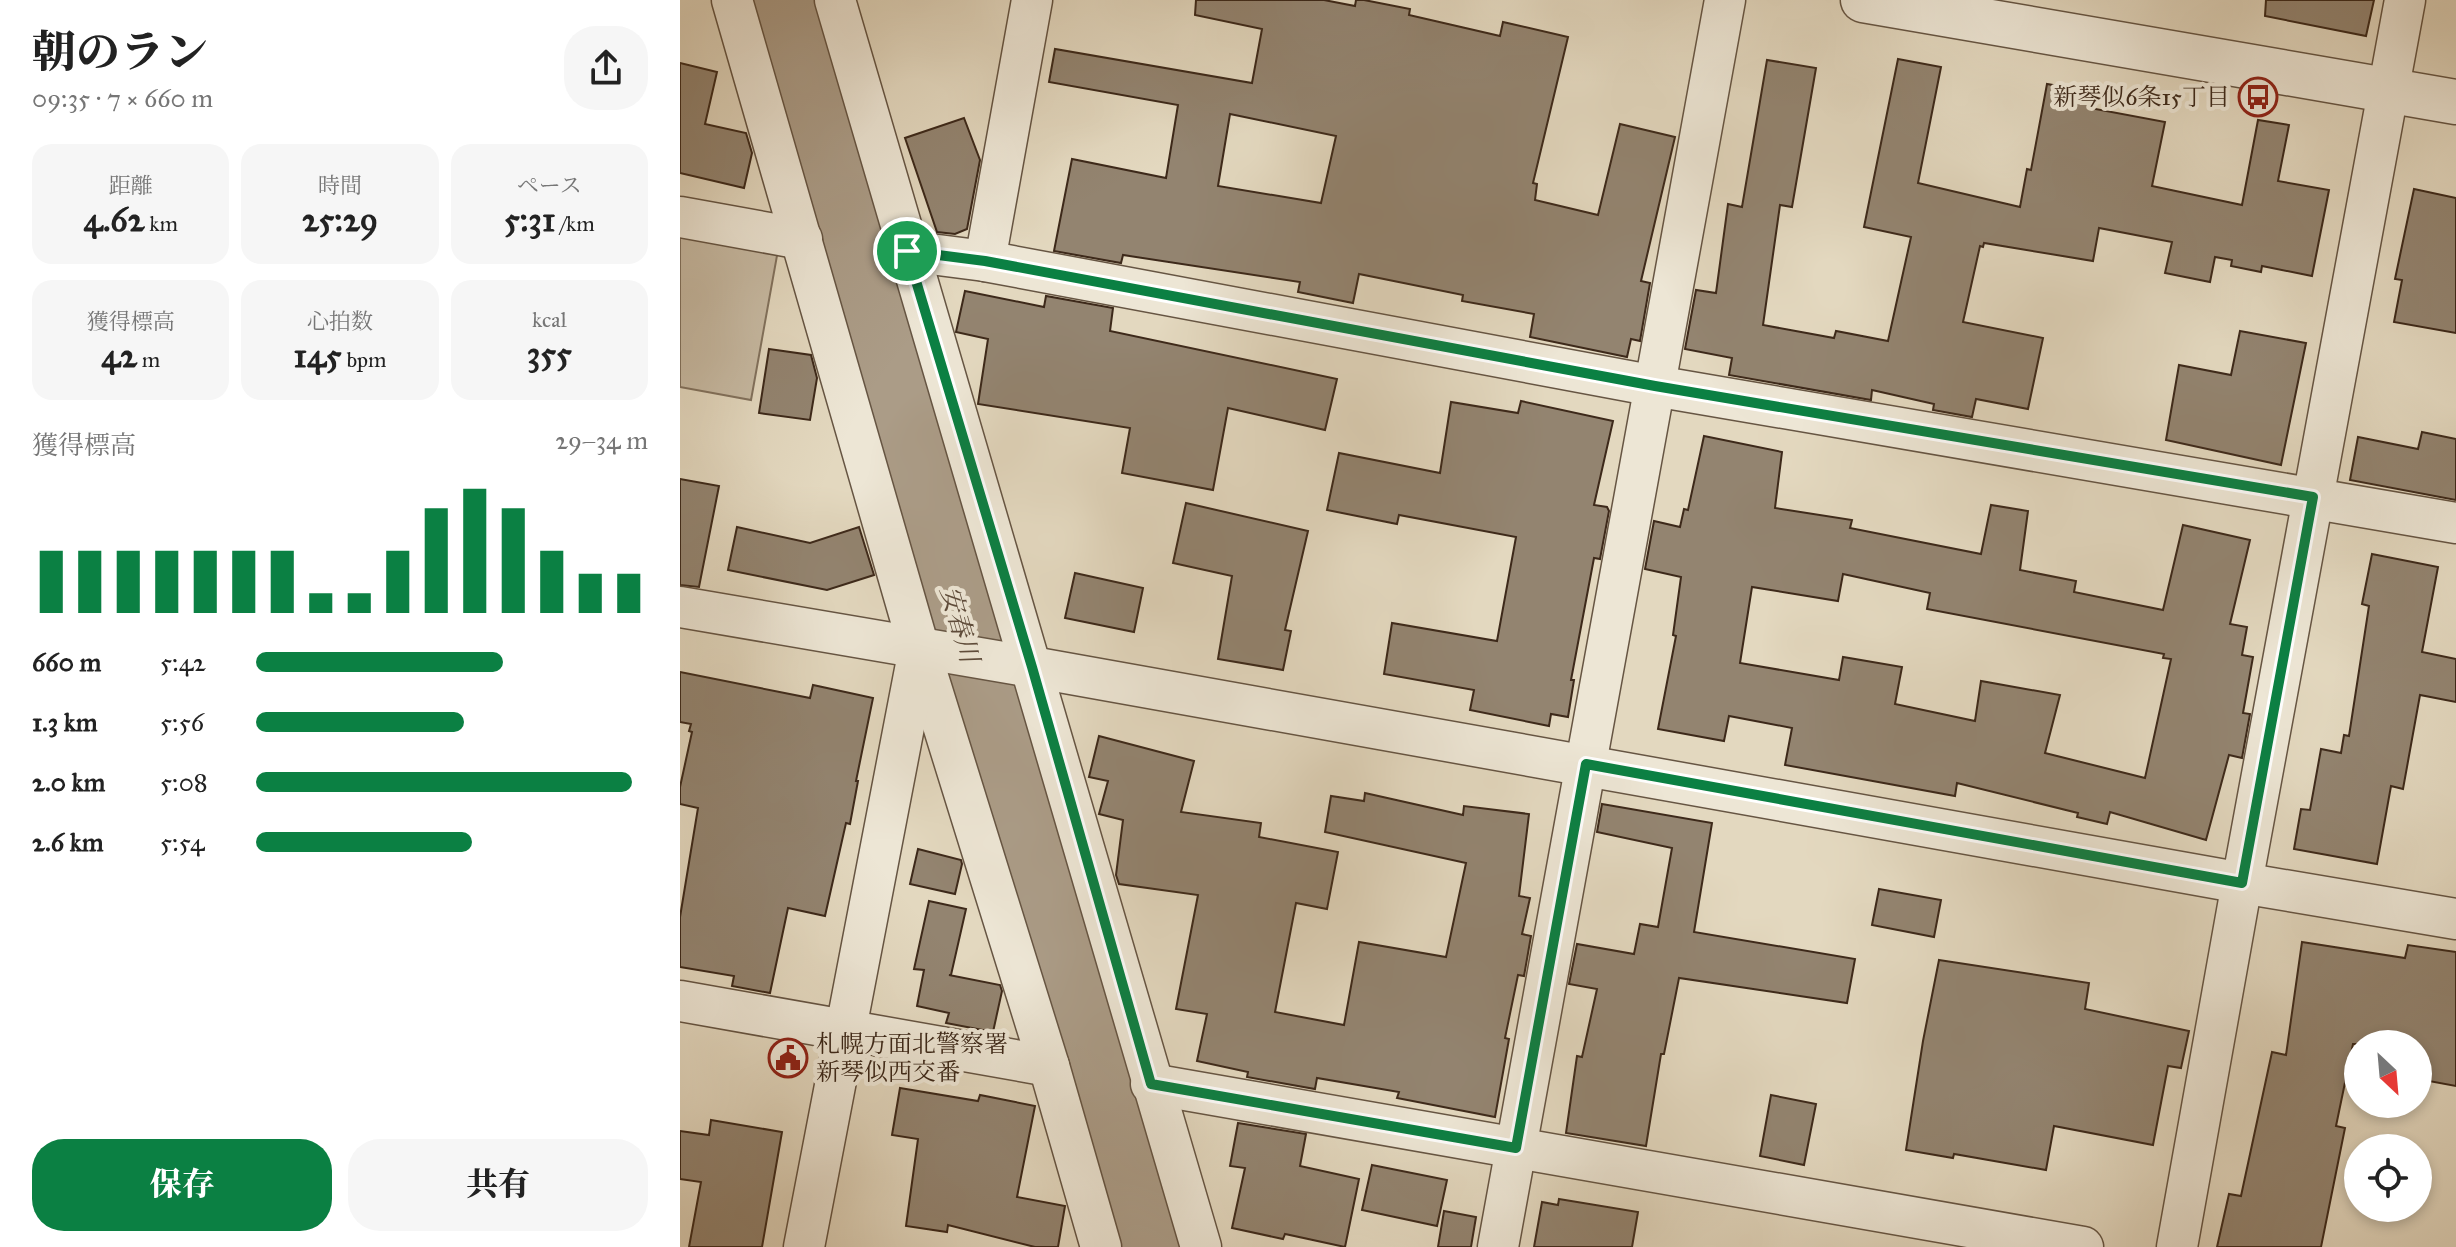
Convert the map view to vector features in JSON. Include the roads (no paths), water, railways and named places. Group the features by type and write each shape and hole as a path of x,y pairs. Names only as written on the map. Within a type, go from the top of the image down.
{"street":[{"path":"732,0 802,239 933,650 1101,1247"},
{"path":"835,0 907,251 1016,664 1201,1247"},
{"path":"985,261 1032,0"},
{"path":"1498,1247 1725,0"},
{"path":"1863,0 2456,102"},
{"path":"2177,1247 2405,0"},
{"path":"680,217 802,239"},
{"path":"907,251 985,261 1655,386 2456,523"},
{"path":"680,607 2456,919"},
{"path":"804,1247 844,1030 933,650"},
{"path":"680,1001 1049,1066"},
{"path":"1151,1084 2083,1247"}],"waterway":[{"name":"安春川","path":"777,0 1143,1247"}],"place":[{"name":"新琴似6条15丁目","path":"2258,97"},
{"name":"札幌方面北警察署 新琴似西交番","path":"788,1058"}]}
